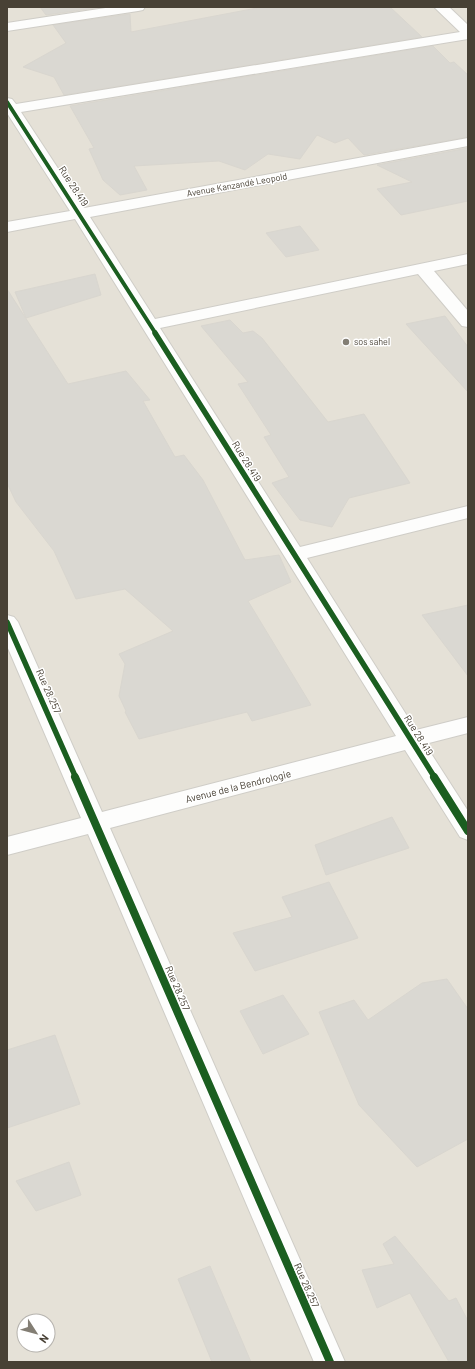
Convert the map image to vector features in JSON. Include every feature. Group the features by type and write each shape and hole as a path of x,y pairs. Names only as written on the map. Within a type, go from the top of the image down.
{"street":[{"path":"7,27 138,7"},
{"path":"441,7 468,32"},
{"path":"9,106 468,35"},
{"name":"Rue 28.419","path":"9,106 80,214 468,831"},
{"name":"Avenue Kanzandé Leopold","path":"7,227 468,142"},
{"path":"150,325 468,259"},
{"path":"422,268 468,322"},
{"path":"294,555 468,512"},
{"name":"Rue 28.257","path":"7,622 96,822 277,1244 330,1362"},
{"name":"Avenue de la Bendrologie","path":"7,846 468,725"}],"shaded area":[{"path":"7,7 468,7 468,1362 7,1362"}],"building":[{"path":"40,7 102,7 46,15"},
{"path":"262,7 390,7 422,37 64,95 54,77 23,67 66,43 53,25 130,14 131,32"},
{"path":"433,46 450,63 454,62 468,75 468,137 364,155 348,138 335,143 317,135 300,159 268,154 245,170 219,161 134,166 147,190 120,195 103,180 89,149 94,148 70,106"},
{"path":"468,148 468,201 401,215 377,189 412,182 377,165"},
{"path":"300,226 319,250 286,257 266,233"},
{"path":"95,274 101,295 26,318 15,292"},
{"path":"7,289 68,384 126,371 150,400 143,401 175,457 184,455 203,480 245,560 279,555 291,582 248,601 311,705 252,721 247,712 139,739 125,712 126,711 119,696 125,664 119,654 173,631 125,589 76,599 54,551 16,502 7,483"},
{"path":"445,316 468,347 468,392 406,324"},
{"path":"230,320 243,333 253,331 262,338 328,422 364,414 410,483 349,498 332,527 300,520 272,483 289,477 264,437 271,435 238,384 248,382 201,326"},
{"path":"468,605 468,676 422,615"},
{"path":"392,817 409,848 326,875 315,845"},
{"path":"329,882 358,938 255,971 233,933 292,917 282,897"},
{"path":"447,979 468,1009 468,1139 417,1167 359,1105 319,1012 354,1000 368,1020 422,983"},
{"path":"283,995 309,1034 263,1054 240,1011"},
{"path":"55,1035 80,1104 7,1128 7,1050"},
{"path":"69,1162 81,1195 36,1211 16,1181"},
{"path":"395,1236 449,1301 456,1298 468,1321 468,1362 449,1362 410,1293 377,1308 362,1270 394,1264 383,1244"},
{"path":"210,1266 251,1362 212,1362 178,1279"}],"cycle path":[{"path":"7,102 80,214 468,831"},
{"path":"7,622 330,1362"}],"place":[{"name":"sos sahel","path":"346,342"}]}
